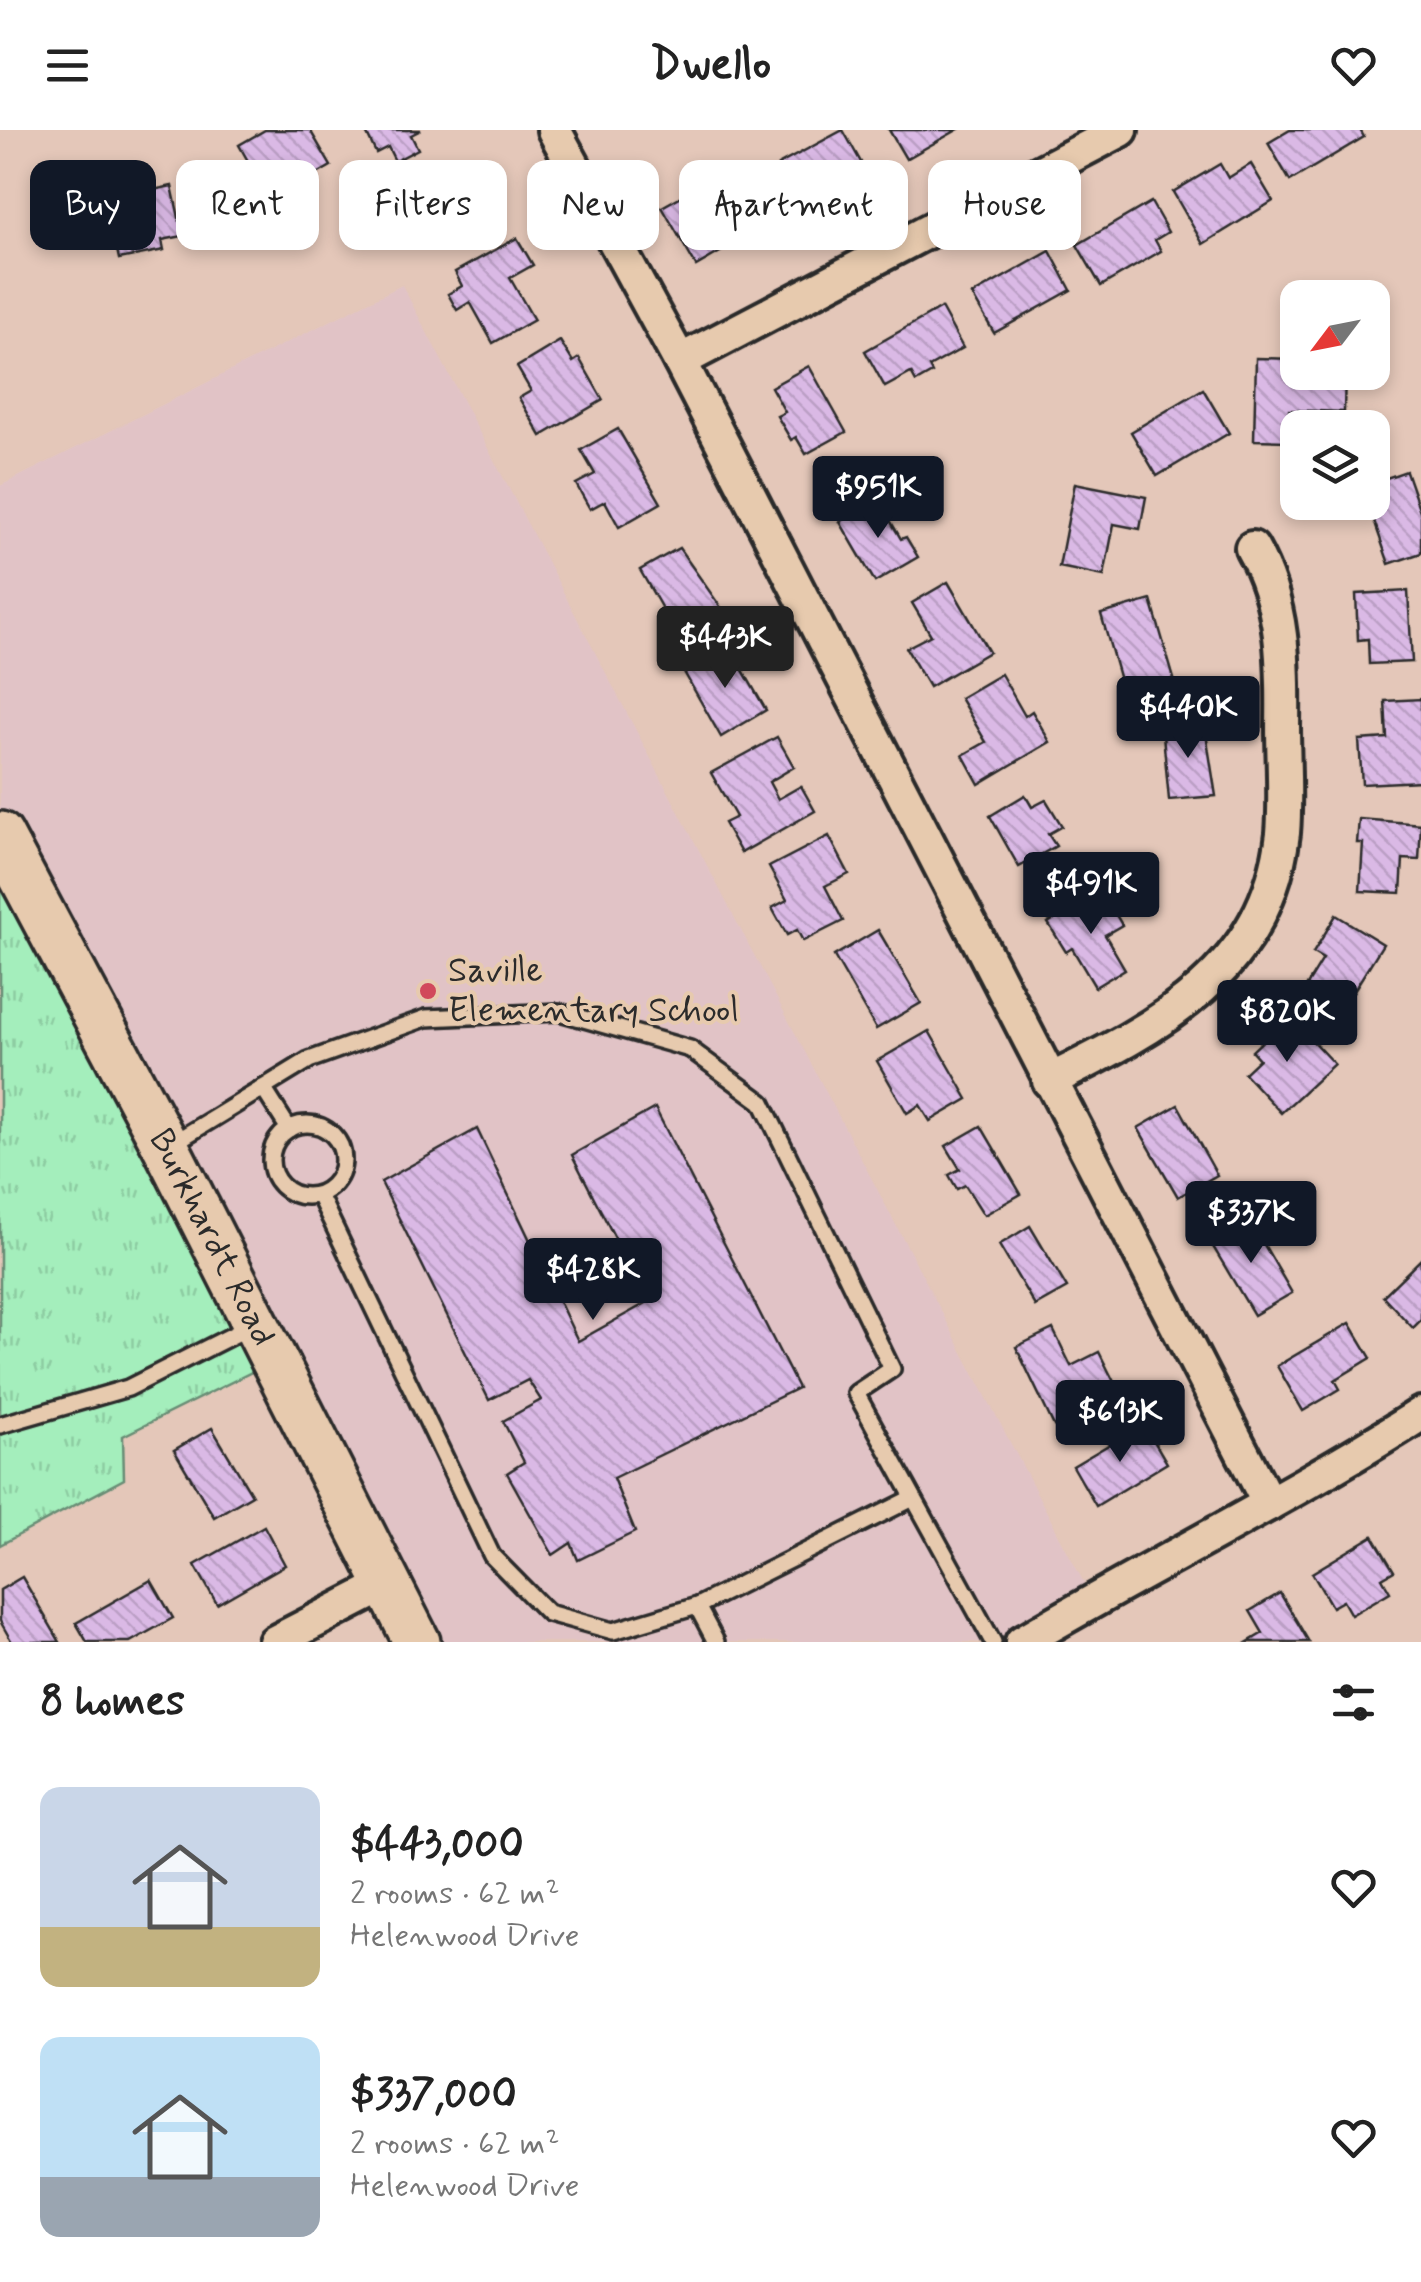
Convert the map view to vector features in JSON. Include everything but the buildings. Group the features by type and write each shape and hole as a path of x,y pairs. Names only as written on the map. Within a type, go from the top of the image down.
{"main road":[{"name":"Burkhardt Road","path":"0,835 166,1148 416,1642"}],"street":[{"path":"554,130 680,361 1270,1504"},
{"path":"680,361 1121,130"},
{"path":"1050,1081 1137,1037 1214,979 1251,930 1272,880 1282,833 1284,661 1276,606 1252,548"},
{"path":"1022,1642 1318,1480 1421,1414"},
{"path":"275,1642 387,1584"}],"lane":[{"path":"166,1148 310,1060 426,1018 558,1012 690,1050 762,1102 892,1370 856,1393 993,1642"},
{"path":"263,1088 288,1129"},
{"path":"317,1125 336,1138 341,1148 342,1170 329,1189 319,1194 294,1194 275,1178 271,1154 288,1129 317,1125"},
{"path":"319,1194 492,1556 548,1613 613,1631 697,1606 911,1498"},
{"path":"0,1426 128,1388 255,1324"},
{"path":"697,1606 716,1642"}],"shaded area":[{"name":"Saville Elementary School","path":"402,285 1093,1600 1022,1642 417,1642 0,835 0,486"}],"green space":[{"path":"0,835 274,1361 123,1436 124,1479 0,1545"}],"place":[{"name":"Saville Elementary School","path":"428,991"}]}
